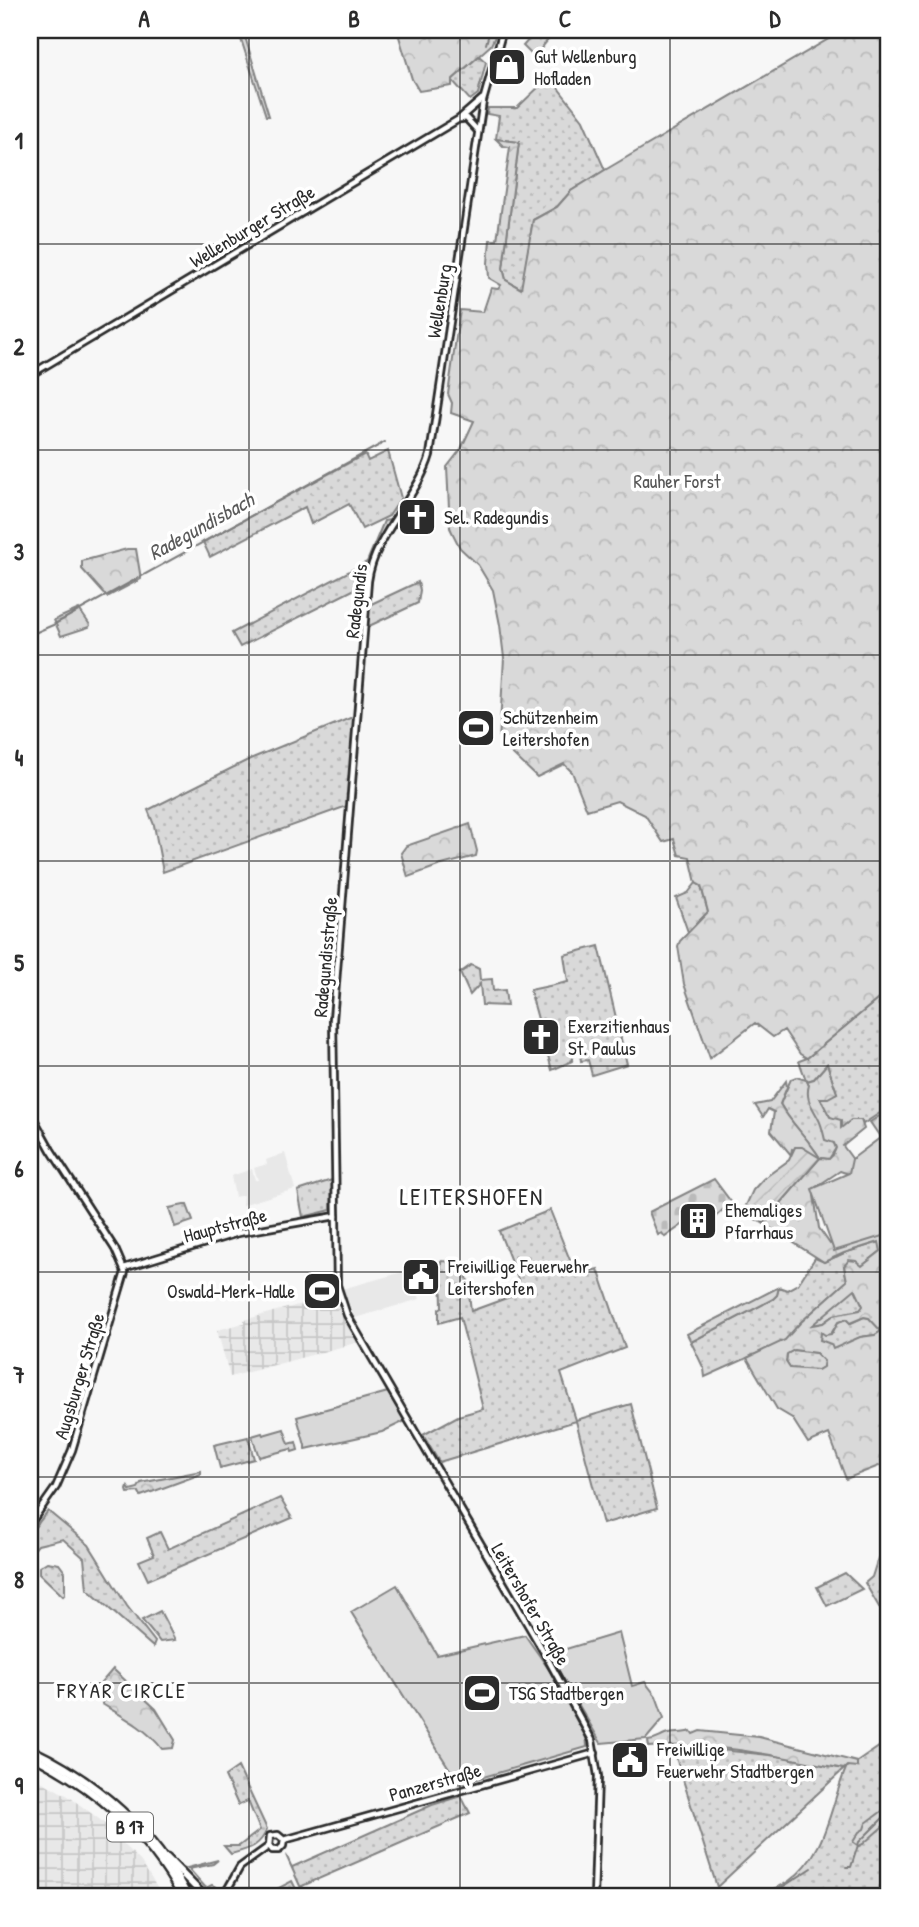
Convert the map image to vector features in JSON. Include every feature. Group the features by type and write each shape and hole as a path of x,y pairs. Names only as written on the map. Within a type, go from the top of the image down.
{"highway":[{"name":"B 17","path":"30,1749 57,1763 99,1792 130,1818 161,1853 188,1897"},
{"name":"B 17","path":"30,1755 80,1784 115,1812 173,1870 182,1897"},
{"path":"173,1870 205,1897"}],"street":[{"name":"Wellenburg","path":"423,475 430,455 485,95 503,30"},
{"name":"Wellenburger Straße","path":"30,375 459,119 473,109 485,95"},
{"path":"459,119 466,118 479,131"},
{"name":"Radegundis","path":"360,702 370,570 405,501 423,475"},
{"name":"Radegundisstraße","path":"360,702 334,1016 337,1285 342,1304 407,1419"},
{"path":"30,1112 124,1268"},
{"name":"Hauptstraße","path":"124,1268 238,1233 336,1216"},
{"name":"Augsburger Straße","path":"30,1524 56,1487 76,1439 123,1280 124,1268"},
{"name":"Leitershofer Straße","path":"407,1419 585,1724 595,1752 598,1794 594,1897"},
{"name":"Panzerstraße","path":"284,1840 595,1752"},
{"name":"Panzerstraße","path":"273,1835 284,1840 279,1850 272,1850 269,1846 268,1841 273,1835"},
{"name":"Panzerstraße","path":"223,1897 240,1867 269,1846"}],"shaded area":[{"path":"285,1153 295,1189 242,1205 243,1195 235,1197 231,1176 252,1169 255,1180 258,1180 254,1168"},
{"path":"410,1270 420,1299 355,1318 342,1289"},
{"path":"334,1295 337,1306 359,1342 230,1377 217,1330"},
{"path":"30,1775 68,1796 103,1822 141,1862 163,1897 30,1897"}],"green space":[{"path":"238,30 243,30 269,116 266,116"},
{"path":"397,30 423,30 427,36 444,35 452,30 498,30 491,45 452,80 452,86 419,91 412,79"},
{"path":"537,30 556,30 539,51 541,64 523,46"},
{"name":"Rauher Forst","path":"826,30 889,30 889,990 807,1058 800,1054 784,1030 773,1037 755,1023 710,1058 684,984 678,946 708,912 701,886 696,883 690,857 679,855 674,839 663,842 645,815 617,801 587,810 572,772 564,764 537,777 499,741 504,658 493,590 478,565 460,548 450,528 447,467 461,449 474,421 451,413 452,403 448,394 460,310 483,312 491,288 498,289 501,285 489,278 488,263 490,240 497,240 510,147 503,146 496,139 519,142 503,268 506,280 521,289 533,220 557,207 571,191 605,170 830,38"},
{"path":"479,56 486,62 478,94 470,100 452,80"},
{"path":"546,80 558,88 583,120 605,170 571,191 557,207 533,220 522,289 506,280 503,268 519,142 496,139 499,116 487,114 488,108 517,108"},
{"path":"388,451 401,498 389,516 362,529 349,504 311,524 305,507 210,557 203,542 365,454 368,461"},
{"path":"390,520 368,563 363,585 240,647 232,633 367,562 384,521"},
{"path":"136,549 141,579 107,597 82,569 82,561"},
{"path":"418,582 418,603 367,627 369,605"},
{"path":"79,609 89,627 61,636 54,620"},
{"path":"355,716 347,806 163,872 154,825 148,810 250,759"},
{"path":"470,824 476,856 408,877 401,853 406,846"},
{"path":"696,883 701,886 708,912 688,932 676,898 688,893"},
{"path":"599,946 627,1064 592,1075 588,1060 581,1061 580,1054 574,1054 572,1061 552,1070 530,990 568,982 564,955"},
{"path":"471,965 479,969 480,980 492,979 493,991 505,990 507,1006 482,1005 480,984 470,995 460,973"},
{"path":"889,990 889,1107 863,1124 861,1120 840,1129 823,1108 819,1098 837,1093 827,1064 814,1079 807,1081 836,1148 829,1159 820,1158 780,1104 791,1079 796,1077 806,1080 799,1061 807,1058"},
{"path":"827,1064 837,1093 828,1098 820,1098 830,1117 841,1120 841,1128 851,1120 861,1120 864,1129 843,1146 889,1209 889,1462 846,1479 829,1434 808,1443 792,1418 777,1409 747,1358 785,1340 847,1281 844,1266 849,1260 862,1266 881,1251 879,1242 824,1262 761,1222 766,1222 775,1214 774,1211 820,1158 829,1159 836,1148 834,1143 825,1140 808,1094 807,1081 814,1079","holes":["840,1171 849,1174 870,1228 830,1244 819,1228 813,1189","855,1289 863,1306 860,1310 834,1315 823,1323 812,1325","864,1317 869,1318 881,1331 833,1349 831,1344 820,1340 821,1332 825,1335 831,1334 838,1322 846,1319 850,1323","794,1350 816,1353 824,1361 823,1367 818,1370 790,1368 786,1362 787,1354"]},
{"path":"786,1081 787,1087 780,1104 820,1158 792,1149 791,1155 771,1131 774,1112 768,1109 763,1117 755,1105 770,1102"},
{"path":"889,1110 889,1150 870,1122"},
{"path":"880,1138 889,1150 889,1234 834,1251 812,1189 849,1173 852,1159"},
{"path":"795,1147 802,1147 820,1158 774,1211 759,1218 759,1221 743,1212 753,1190 789,1160"},
{"path":"714,1179 731,1202 709,1223 699,1213 665,1237 662,1233 658,1235 649,1212"},
{"path":"332,1180 331,1210 303,1217 298,1191"},
{"path":"187,1205 193,1221 175,1227 169,1208"},
{"path":"550,1210 576,1275 598,1269 625,1348 561,1373 576,1420 631,1404 657,1508 603,1524 576,1421 439,1462 423,1435 458,1416 483,1409 460,1317 439,1323 439,1309 442,1307 441,1261 455,1262 467,1275 471,1311 523,1292 499,1231"},
{"path":"880,1242 881,1251 862,1266 844,1266 847,1281 800,1323 785,1341 705,1377 691,1342 773,1299 779,1287 787,1290 798,1284 815,1258 824,1262"},
{"path":"779,1287 773,1299 691,1342 687,1334"},
{"path":"855,1288 864,1306 860,1310 834,1315 813,1326 813,1322"},
{"path":"864,1317 869,1318 882,1331 833,1350 820,1340 821,1331 833,1332 838,1322 846,1319 851,1323"},
{"path":"794,1350 816,1353 824,1361 823,1367 818,1370 790,1369 786,1362 787,1354"},
{"path":"388,1392 405,1421 382,1432 306,1449 297,1417"},
{"path":"284,1429 289,1444 296,1442 298,1450 292,1452 291,1449 259,1457 252,1436"},
{"path":"248,1437 254,1459 220,1468 214,1445"},
{"path":"201,1471 201,1474 141,1496 139,1492 128,1493 127,1490 128,1487 130,1490 138,1488 141,1483"},
{"path":"280,1498 292,1518 148,1580 139,1561 154,1555 147,1538 160,1532 168,1549"},
{"path":"48,1511 89,1545 127,1606 155,1642 153,1647 87,1589 84,1558 63,1539 38,1545 30,1554 30,1533"},
{"path":"878,1558 889,1568 889,1624 865,1583 872,1577"},
{"path":"47,1562 59,1564 65,1572 63,1596 39,1573 39,1567"},
{"path":"845,1573 862,1589 827,1606 817,1587"},
{"name":"TSG Stadtbergen","path":"397,1585 437,1655 525,1635 572,1706 580,1721 587,1747 459,1784 351,1612"},
{"path":"160,1611 175,1640 160,1642 142,1620"},
{"path":"619,1633 632,1686 645,1682 656,1696 664,1718 646,1739 601,1743 549,1654"},
{"path":"113,1669 156,1709 175,1740 173,1748 162,1749 142,1729 102,1704 104,1685 101,1683"},
{"path":"691,1731 693,1734 700,1731 759,1737 857,1762 857,1767 847,1766 844,1769 723,1748 649,1747 648,1741 668,1734"},
{"path":"889,1740 889,1897 754,1897 785,1884 802,1870 820,1843 847,1766 857,1766 857,1762"},
{"path":"672,1745 779,1756 844,1769 717,1887"},
{"path":"238,1767 267,1829 257,1844 231,1854 224,1846 239,1846 260,1830 248,1801 238,1805 225,1776"},
{"path":"461,1796 470,1813 302,1886 308,1897 305,1897 286,1855 293,1870 292,1867 432,1805"},
{"path":"889,1806 889,1821 863,1844 859,1846 853,1842 866,1823"},
{"path":"218,1860 213,1864 189,1869 206,1888 212,1885 221,1890 218,1897 208,1897 183,1869"},
{"path":"292,1881 300,1897 262,1897"}],"waterway":[{"name":"Radegundisbach","path":"486,44 490,30"},
{"name":"Radegundisbach","path":"30,635 53,625 385,442"},
{"path":"846,1867 851,1867 859,1842 889,1812"},
{"path":"758,1897 778,1890 812,1868"}],"place":[{"name":"Gut Wellenburg Hofladen","path":"507,67"},
{"name":"Sel. Radegundis","path":"417,517"},
{"name":"Schützenheim Leitershofen","path":"476,728"},
{"name":"Exerzitienhaus St. Paulus","path":"541,1037"},
{"name":"Ehemaliges Pfarrhaus","path":"698,1221"},
{"name":"Freiwillige Feuerwehr Leitershofen","path":"421,1277"},
{"name":"Oswald-Merk-Halle","path":"322,1291"},
{"name":"TSG Stadtbergen","path":"482,1693"},
{"name":"Freiwillige Feuerwehr Stadtbergen","path":"630,1760"}],"district":[{"name":"LEITERSHOFEN","path":"472,1196"},
{"name":"FRYAR CIRCLE","path":"122,1690"}]}
